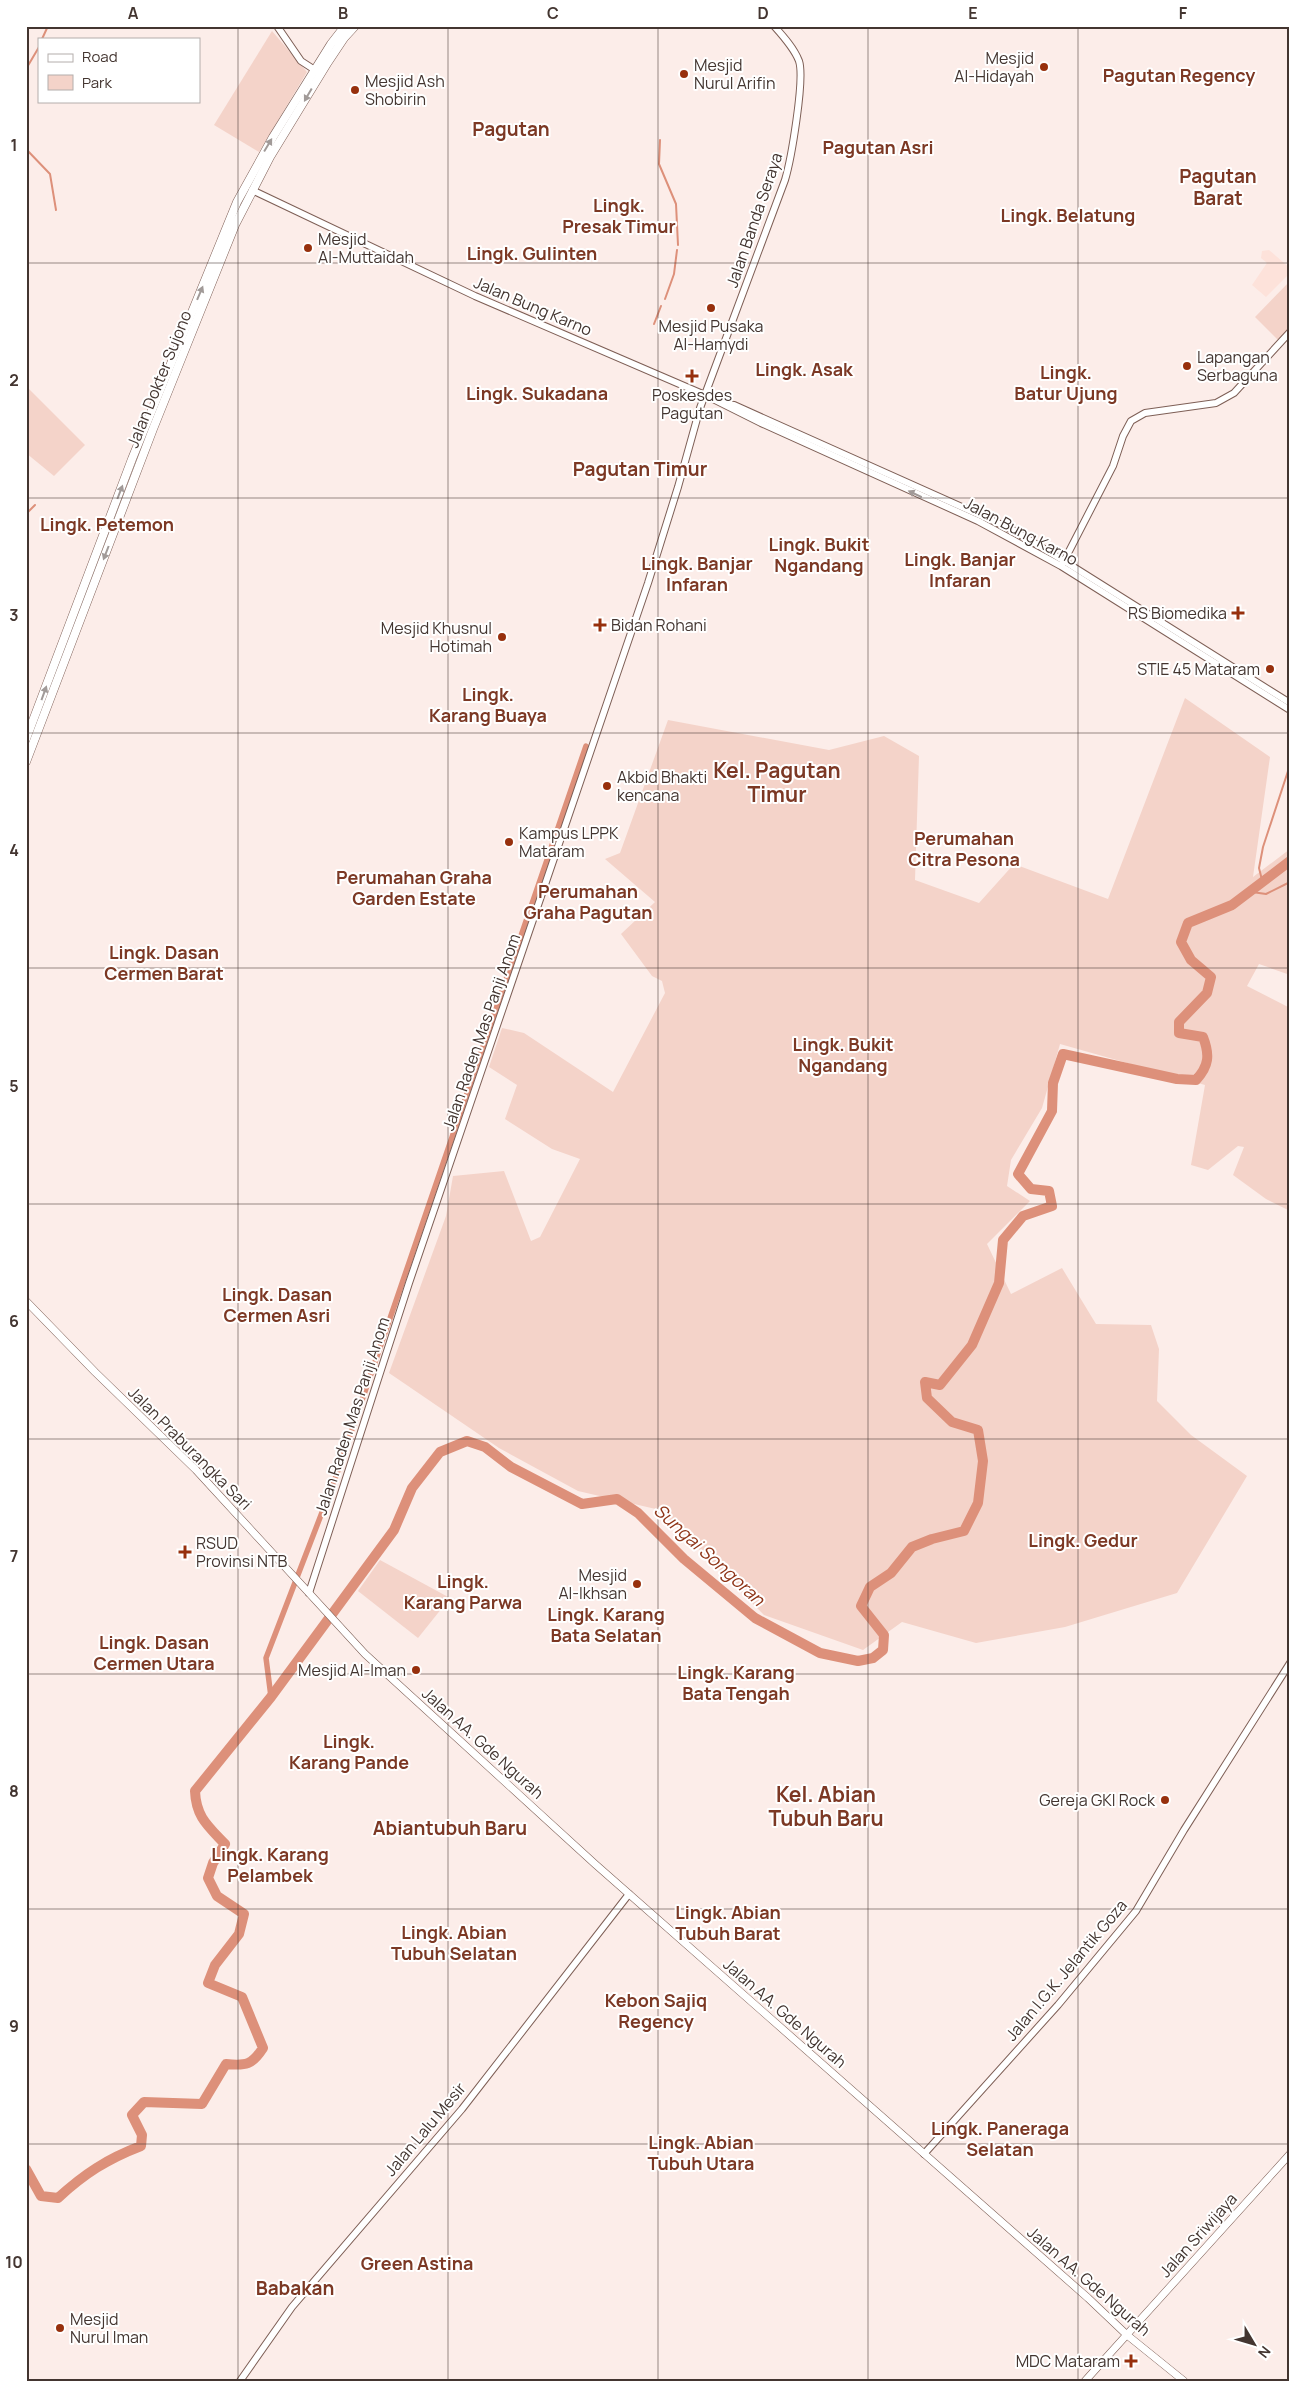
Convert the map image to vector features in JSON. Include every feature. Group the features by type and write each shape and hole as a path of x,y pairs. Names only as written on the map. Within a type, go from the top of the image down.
{"highway":[{"path":"318,72 344,26"},
{"name":"Jalan Dokter Sujono","path":"27,758 153,429 249,188 318,72 355,26"},
{"path":"26,738 108,522 249,188"},
{"path":"108,522 117,526"}],"main road":[{"name":"Jalan Praburangka Sari","path":"26,1301 95,1372 196,1470 331,1618"},
{"name":"Jalan AA. Gde Ngurah","path":"331,1618 365,1654 436,1720 629,1894 1088,2298 1127,2335 1184,2381"},
{"name":"Jalan Sriwijaya","path":"1085,2381 1290,2154"}],"street":[{"path":"277,26 302,61 318,72"},
{"name":"Jalan Banda Seraya","path":"705,395 785,180 794,146 800,64 791,47 774,26"},
{"name":"Jalan Bung Karno","path":"249,188 475,296 666,377 739,413 940,501"},
{"path":"1290,332 1234,393 1224,400 1210,404 1145,413 1131,422 1123,436 1113,466 1063,563 1290,703"},
{"name":"Jalan Raden Mas Panji Anom","path":"309,1593 409,1283 648,583 705,395"},
{"name":"Jalan Bung Karno","path":"724,404 734,405 855,460 1063,563 1290,710"},
{"name":"Jalan I.G.K. Jelantik Goza","path":"924,2154 1058,2005 1136,1911 1184,1830 1290,1663"},
{"name":"Jalan Lalu Mesir","path":"240,2381 292,2307 462,2108 629,1894"}],"shaded area":[{"path":"1269,250 1290,268 1290,273 1266,297 1252,285 1267,263 1261,258 1262,251"}],"green space":[{"path":"272,31 307,72 259,152 214,125"},
{"path":"1290,281 1290,328 1278,340 1255,317"},
{"path":"26,386 85,445 54,476 26,453"},
{"path":"1185,698 1270,757 1253,877 1290,849 1290,975 1259,964 1247,986 1290,1008 1290,1211 1266,1199 1233,1175 1244,1147 1238,1146 1208,1170 1191,1165 1205,1085 1060,1044 1042,1108 1011,1160 1007,1186 1030,1201 987,1244 1011,1294 1062,1268 1096,1324 1151,1325 1159,1349 1157,1401 1191,1435 1247,1476 1177,1593 1065,1627 976,1643 902,1622 863,1650 764,1615 660,1510 578,1491 499,1448 389,1373 446,1216 453,1176 504,1171 531,1241 540,1237 580,1159 552,1149 505,1119 517,1085 489,1067 502,1028 524,1033 613,1092 665,993 662,981 652,976 621,934 655,902 605,859 620,853 668,720 829,750 884,736 919,756 915,880 979,903 1014,864 1108,899"},
{"path":"380,1560 450,1598 418,1638 358,1591"}],"waterway":[{"path":"42,38 48,26"},
{"path":"26,69 38,49"},
{"path":"660,140 659,164 676,204 678,245"},
{"path":"26,149 50,174 56,210"},
{"path":"665,299 674,274 677,250"},
{"path":"654,324 661,306"},
{"path":"26,514 35,505"},
{"path":"271,1697 266,1658 336,1476 586,746"},
{"path":"1262,880 1259,868 1263,847 1290,765"},
{"name":"Sungai Songoran","path":"26,2169 41,2196 58,2198 96,2168 117,2156 141,2146 142,2135 132,2115 144,2102 202,2104 226,2064 239,2065 248,2063 263,2048 242,1997 208,1983 215,1965 239,1934 244,1914 217,1896 208,1878 213,1863 225,1844 208,1826 200,1814 195,1791 271,1697 394,1530 412,1488 440,1452 467,1441 485,1447 511,1467 582,1504 617,1499 638,1513 684,1559 755,1618 820,1653 858,1661 873,1658 883,1650 884,1635 861,1606 870,1587 891,1573 912,1547 932,1539 964,1531 978,1503 983,1461 978,1430 952,1422 927,1398 925,1382 940,1385 972,1345 999,1283 1003,1240 1023,1216 1052,1206 1049,1191 1031,1189 1018,1174 1052,1111 1053,1083 1063,1054 1177,1079 1196,1080 1206,1065 1207,1049 1203,1037 1179,1033 1179,1022 1207,993 1211,977 1191,960 1181,942 1188,923 1232,905 1290,861"},
{"path":"1252,892 1266,894 1290,882"}],"place":[{"name":"Mesjid Al-Hidayah","path":"1044,67"},
{"name":"Mesjid Nurul Arifin","path":"684,74"},
{"name":"Mesjid Ash Shobirin","path":"355,90"},
{"name":"Mesjid Al-Muttaidah","path":"308,248"},
{"name":"Mesjid Pusaka Al-Hamydi","path":"711,308"},
{"name":"Lapangan Serbaguna","path":"1187,366"},
{"name":"Poskesdes Pagutan","path":"692,376"},
{"name":"RS Biomedika","path":"1238,613"},
{"name":"Bidan Rohani","path":"600,625"},
{"name":"Mesjid Khusnul Hotimah","path":"502,637"},
{"name":"STIE 45 Mataram","path":"1270,669"},
{"name":"Akbid Bhakti kencana","path":"607,786"},
{"name":"Kampus LPPK Mataram","path":"509,842"},
{"name":"RSUD Provinsi NTB","path":"185,1552"},
{"name":"Mesjid Al-Ikhsan","path":"637,1584"},
{"name":"Mesjid Al-Iman","path":"416,1670"},
{"name":"Gereja GKI Rock","path":"1165,1800"},
{"name":"Mesjid Nurul Iman","path":"60,2328"},
{"name":"MDC Mataram","path":"1131,2361"}],"district":[{"name":"Pagutan Regency","path":"1179,76"},
{"name":"Pagutan","path":"511,129"},
{"name":"Pagutan Asri","path":"878,148"},
{"name":"Pagutan Barat","path":"1218,187"},
{"name":"Lingk. Presak Timur","path":"619,216"},
{"name":"Lingk. Belatung","path":"1068,216"},
{"name":"Lingk. Gulinten","path":"532,254"},
{"name":"Lingk. Asak","path":"804,370"},
{"name":"Lingk. Batur Ujung","path":"1066,383"},
{"name":"Lingk. Sukadana","path":"537,394"},
{"name":"Pagutan Timur","path":"640,469"},
{"name":"Lingk. Petemon","path":"107,525"},
{"name":"Lingk. Bukit Ngandang","path":"819,555"},
{"name":"Lingk. Banjar Infaran","path":"960,570"},
{"name":"Lingk. Banjar Infaran","path":"697,574"},
{"name":"Lingk. Karang Buaya","path":"488,705"},
{"name":"Kel. Pagutan Timur","path":"777,783"},
{"name":"Perumahan Citra Pesona","path":"964,850"},
{"name":"Perumahan Graha Garden Estate","path":"414,888"},
{"name":"Perumahan Graha Pagutan","path":"588,902"},
{"name":"Lingk. Dasan Cermen Barat","path":"164,963"},
{"name":"Lingk. Bukit Ngandang","path":"843,1055"},
{"name":"Lingk. Dasan Cermen Asri","path":"277,1305"},
{"name":"Lingk. Gedur","path":"1083,1541"},
{"name":"Lingk. Karang Parwa","path":"463,1592"},
{"name":"Lingk. Karang Bata Selatan","path":"606,1625"},
{"name":"Lingk. Dasan Cermen Utara","path":"154,1654"},
{"name":"Lingk. Karang Bata Tengah","path":"736,1684"},
{"name":"Lingk. Karang Pande","path":"349,1752"},
{"name":"Kel. Abian Tubuh Baru","path":"826,1807"},
{"name":"Abiantubuh Baru","path":"450,1828"},
{"name":"Lingk. Karang Pelambek","path":"270,1865"},
{"name":"Lingk. Abian Tubuh Barat","path":"728,1924"},
{"name":"Lingk. Abian Tubuh Selatan","path":"454,1944"},
{"name":"Kebon Sajiq Regency","path":"656,2011"},
{"name":"Lingk. Paneraga Selatan","path":"1000,2139"},
{"name":"Lingk. Abian Tubuh Utara","path":"701,2153"},
{"name":"Green Astina","path":"417,2264"},
{"name":"Babakan","path":"295,2288"}]}
